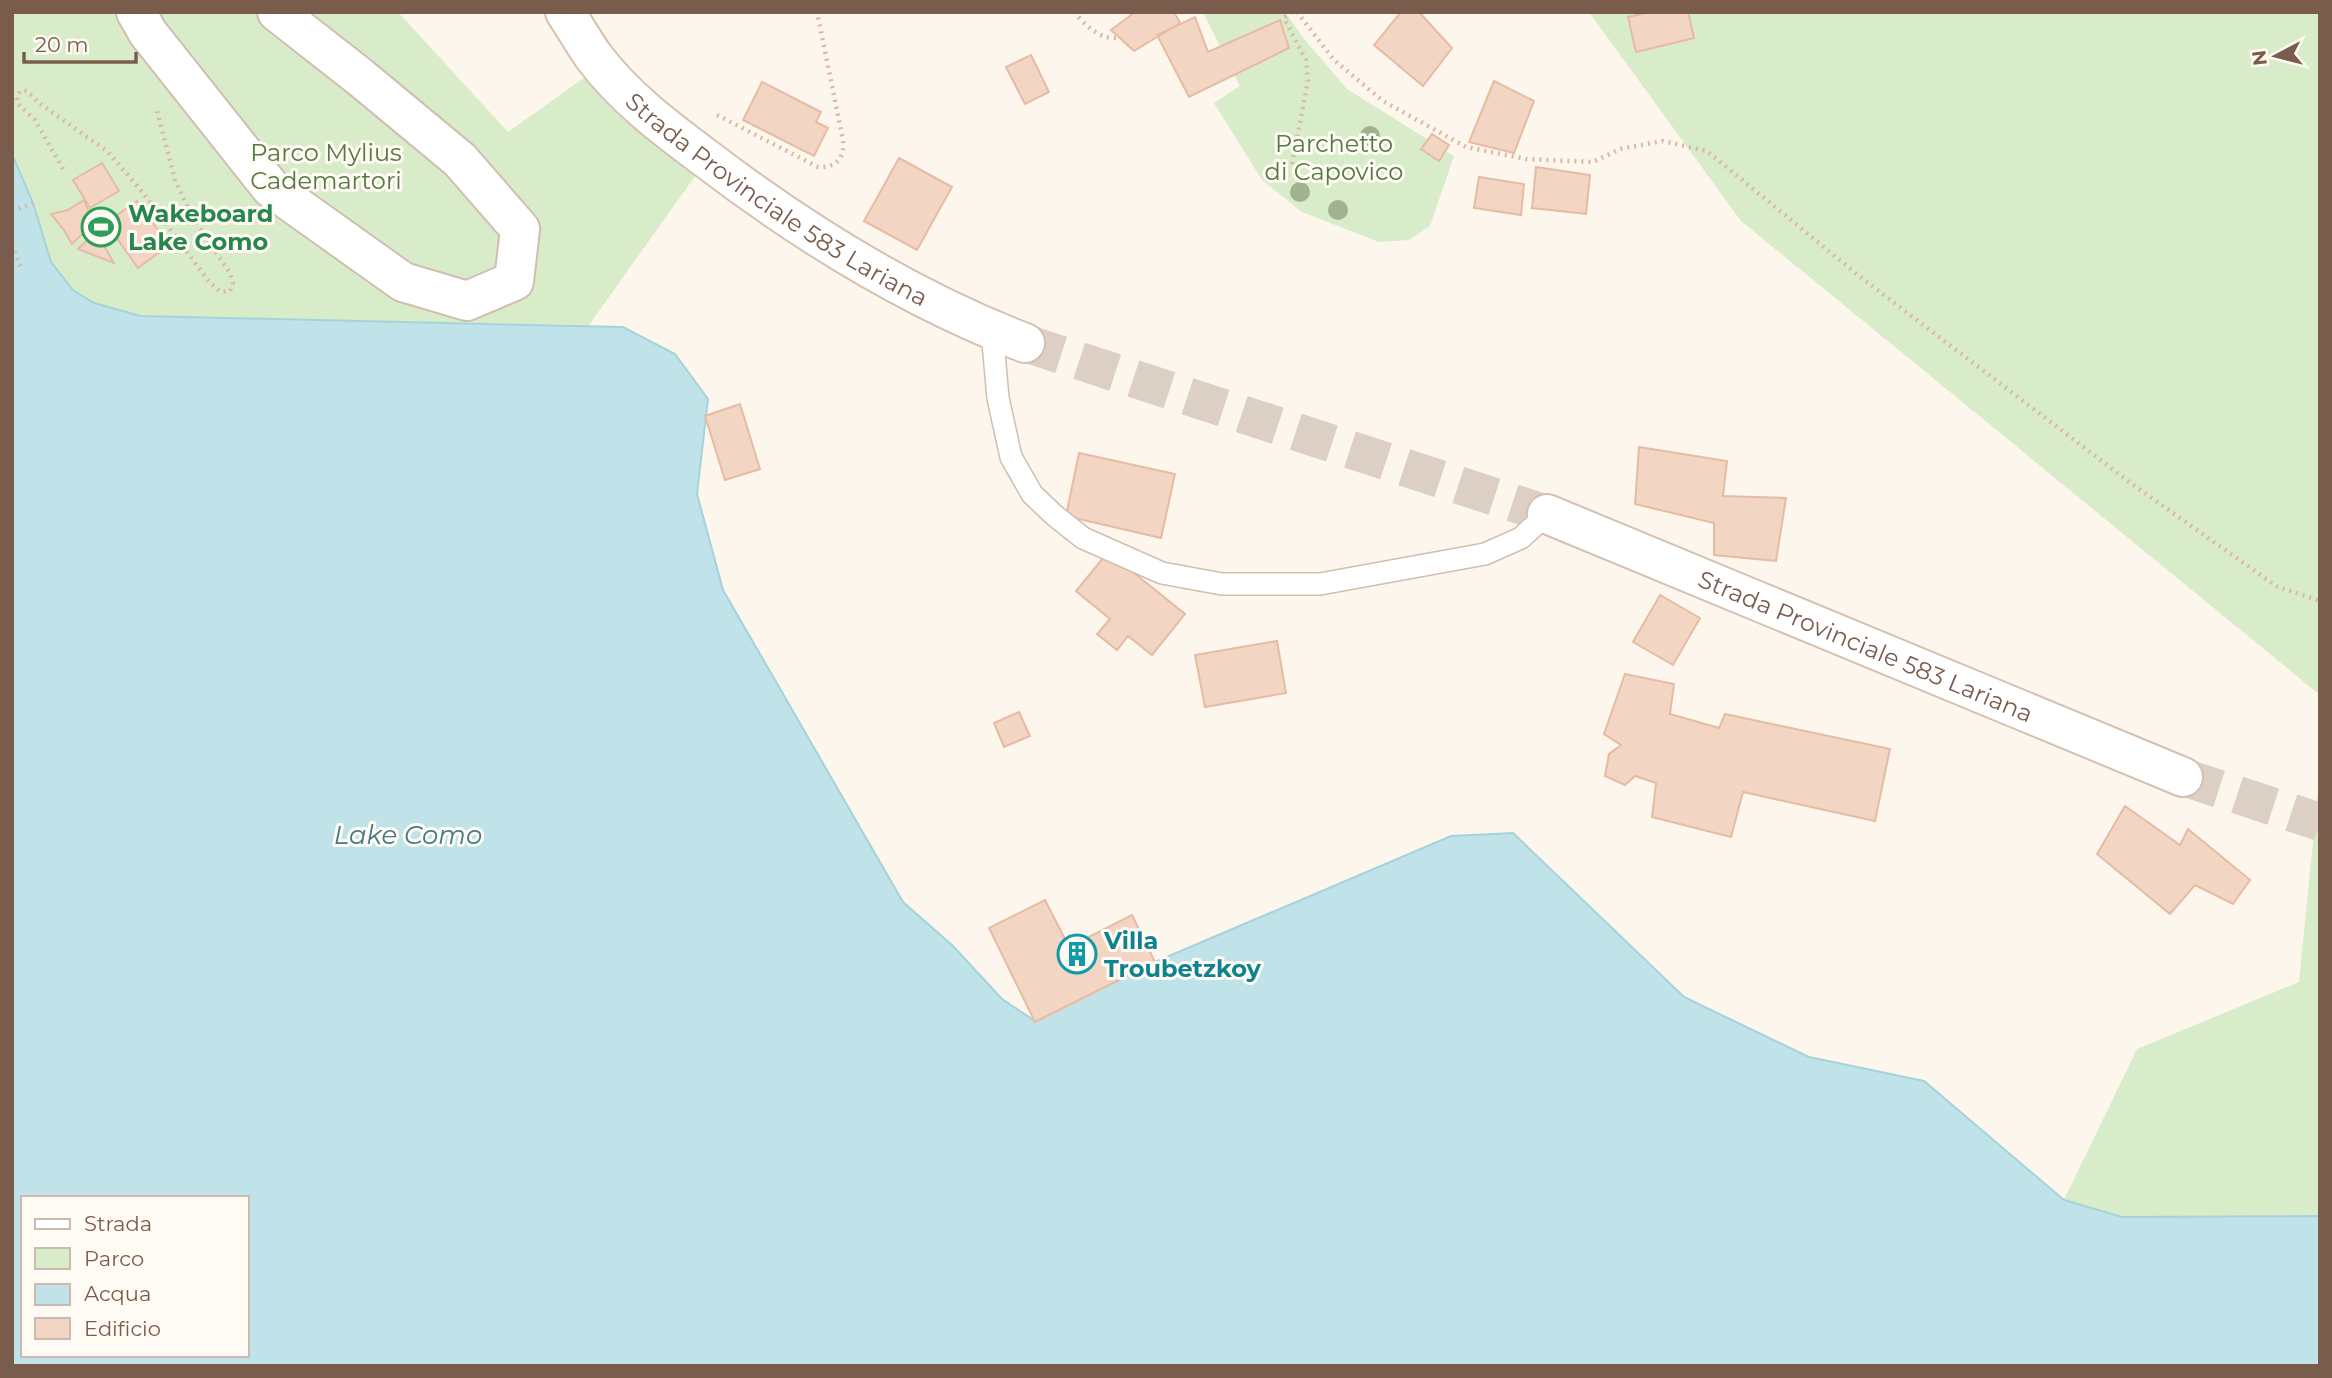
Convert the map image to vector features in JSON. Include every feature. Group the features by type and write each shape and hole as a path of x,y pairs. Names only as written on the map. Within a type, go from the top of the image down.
{"main road":[{"path":"136,12 148,33 271,188 403,282 467,301 514,281 520,229 460,160 277,12"},
{"name":"Strada Provinciale 583 Lariana","path":"565,12 596,59 648,114 761,200 873,271 1009,337"},
{"name":"Strada Provinciale 583 Lariana","path":"1547,514 2183,777"}],"lane":[{"path":"1009,337 998,398 1011,457 1032,494 1083,538 1162,573 1222,584 1320,583 1485,554 1521,538 1547,514"}],"path":[{"path":"716,115 818,167 829,167 839,162 844,150 843,140 817,12"},
{"path":"1074,12 1103,37 1118,37"},
{"path":"1292,164 1308,81 1306,60 1284,18 1294,12 1334,60 1383,101 1466,148 1526,159 1592,162 1620,149 1664,141 1707,151 1859,276 2132,484 2276,586 2320,601"},
{"path":"63,169 35,120 18,104 20,91 27,91 39,103 107,152 140,189 210,283 222,292 230,290 233,284 230,273 191,215 175,180 152,94"},
{"path":"12,211 33,203"},
{"path":"12,245 21,268"}],"green space":[{"name":"Parco Mylius Cademartori","path":"12,12 398,12 508,132 588,75 698,172 589,325 140,316 93,303 73,290 51,262 33,203 12,154"},
{"name":"Parchetto di Capovico","path":"1203,12 1285,12 1347,89 1454,156 1430,226 1409,240 1379,242 1302,212 1262,180 1214,103 1240,86"},
{"path":"1589,12 2320,12 2320,695 1741,221"},
{"path":"2320,771 2320,1216 2122,1217 2064,1200 2137,1049 2299,982"}],"water":[{"name":"Lake Como","path":"12,154 33,203 51,262 73,290 94,303 140,316 623,327 675,354 708,399 697,494 723,590 903,902 953,946 1002,999 1035,1021 1155,962 1451,836 1513,833 1684,997 1809,1057 1924,1081 2064,1200 2122,1217 2320,1216 2320,1366 12,1366"}],"building":[{"path":"1135,12 1174,12 1180,23 1134,51 1111,30"},
{"path":"1401,12 1419,12 1452,48 1423,86 1374,45"},
{"path":"1650,12 1688,12 1694,38 1636,52 1628,17"},
{"path":"1195,17 1208,52 1280,20 1289,48 1189,97 1157,35"},
{"path":"1031,55 1049,92 1025,104 1006,67"},
{"path":"1494,81 1534,101 1514,153 1469,142"},
{"path":"762,82 821,112 816,122 828,128 814,156 743,120"},
{"path":"1432,134 1449,145 1439,161 1421,149"},
{"path":"899,158 952,187 917,250 864,221"},
{"path":"102,163 119,191 90,208 73,180"},
{"path":"1536,167 1590,175 1586,214 1532,208"},
{"path":"1479,177 1524,184 1521,215 1474,208"},
{"path":"84,200 91,217 100,228 82,234 72,244 51,214 68,210"},
{"path":"137,201 169,245 138,268 106,223"},
{"path":"100,228 103,244 114,263 78,249"},
{"path":"740,404 760,469 725,480 705,416"},
{"path":"1639,447 1727,461 1723,496 1786,498 1776,561 1714,555 1714,523 1635,504"},
{"path":"1079,453 1175,474 1161,538 1066,516"},
{"path":"1108,552 1185,614 1152,655 1128,636 1117,650 1097,634 1110,619 1076,591"},
{"path":"1660,595 1700,618 1673,665 1633,642"},
{"path":"1277,641 1286,693 1205,707 1195,655"},
{"path":"1625,674 1674,684 1670,714 1719,728 1725,714 1890,749 1875,821 1743,792 1731,837 1652,817 1656,783 1635,776 1625,785 1605,776 1609,754 1621,745 1604,734"},
{"path":"1019,712 1030,736 1004,747 994,723"},
{"path":"2125,806 2180,845 2188,829 2250,880 2233,904 2195,885 2170,914 2097,854"},
{"name":"Villa Troubetzkoy","path":"1045,900 1069,947 1132,915 1155,962 1035,1022 989,928"}],"tunnel":[{"path":"1025,343 1547,514"},
{"path":"2183,777 2320,822"}],"place":[{"name":"Wakeboard Lake Como","path":"101,227"},
{"name":"Villa Troubetzkoy","path":"1077,954"}]}
